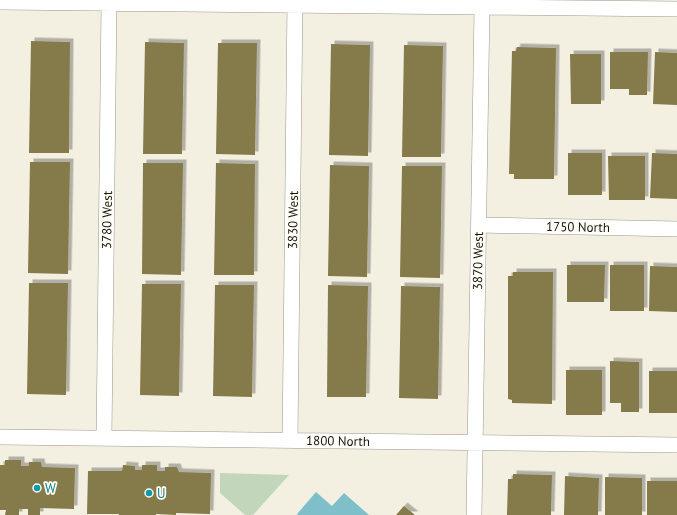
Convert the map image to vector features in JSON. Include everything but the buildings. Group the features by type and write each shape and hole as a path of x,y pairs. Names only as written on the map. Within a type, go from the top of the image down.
{"street":[{"path":"0,2 295,2 482,7 677,9"},
{"name":"3830 West","path":"290,440 295,2"},
{"name":"3780 West","path":"104,438 109,3"},
{"name":"3870 West","path":"474,515 482,7"},
{"name":"1750 North","path":"479,225 677,228"},
{"name":"1800 North","path":"0,437 677,445"}],"green space":[{"path":"220,473 289,475 253,515 245,515 220,493"}],"water":[{"path":"316,492 332,506 344,493 369,515 298,515 297,514"}],"place":[{"name":"W","path":"37,488"},
{"name":"U","path":"149,493"}]}
